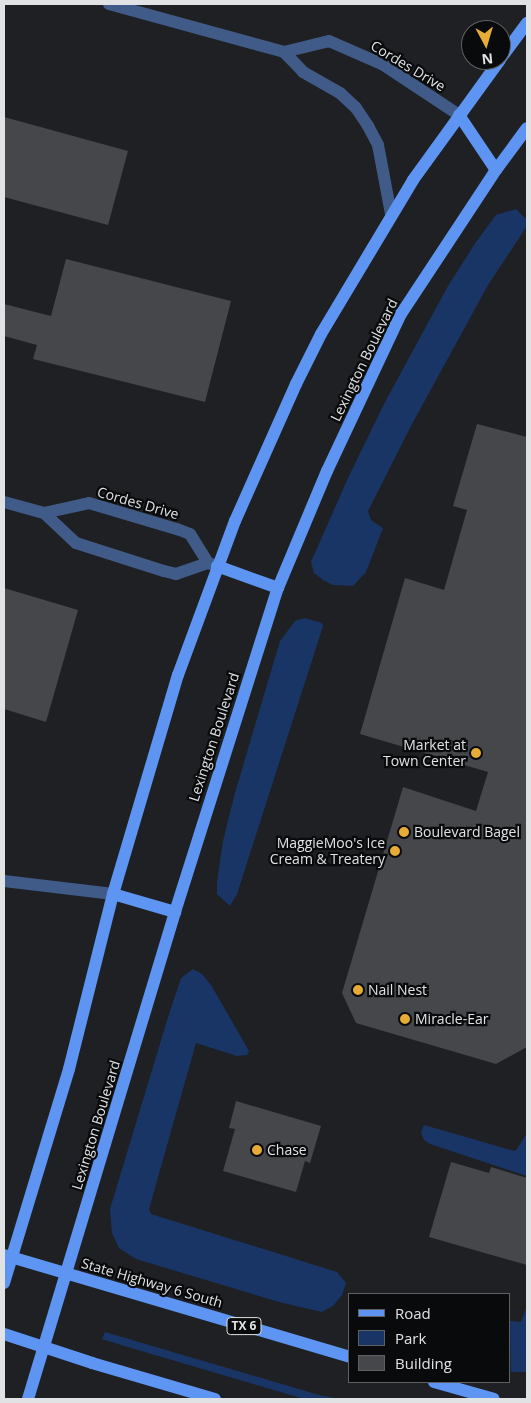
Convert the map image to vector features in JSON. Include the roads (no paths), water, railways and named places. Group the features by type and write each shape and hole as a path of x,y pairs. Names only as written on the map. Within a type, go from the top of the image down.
{"main road":[{"path":"511,44 527,23"},
{"path":"4,1283 8,1256 68,1069 113,894 212,565 321,334 391,214 492,70"},
{"path":"459,115 496,170"},
{"name":"Lexington Boulevard","path":"28,1399 175,912 278,588 327,471 402,314 496,170 527,128"},
{"path":"212,565 278,588"},
{"path":"113,894 175,912"},
{"name":"State Highway 6 South","path":"8,1256 348,1356"},
{"path":"4,1334 215,1399"},
{"path":"438,1383 494,1399"}],"street":[{"name":"Cordes Drive","path":"109,4 284,52 329,41 382,64 459,115"},
{"path":"284,52 303,72 340,93 356,108 368,126 378,145 391,214"},
{"name":"Cordes Drive","path":"4,502 44,513 76,543 164,571 176,574 212,565 190,534 89,503 44,513"},
{"path":"4,881 113,894"}],"place":[{"name":"Market at Town Center","path":"476,753"},
{"name":"Boulevard Bagel","path":"404,832"},
{"name":"MaggieMoo's Ice Cream & Treatery","path":"395,851"},
{"name":"Nail Nest","path":"358,990"},
{"name":"Miracle-Ear","path":"405,1019"},
{"name":"Chase","path":"257,1150"}]}
